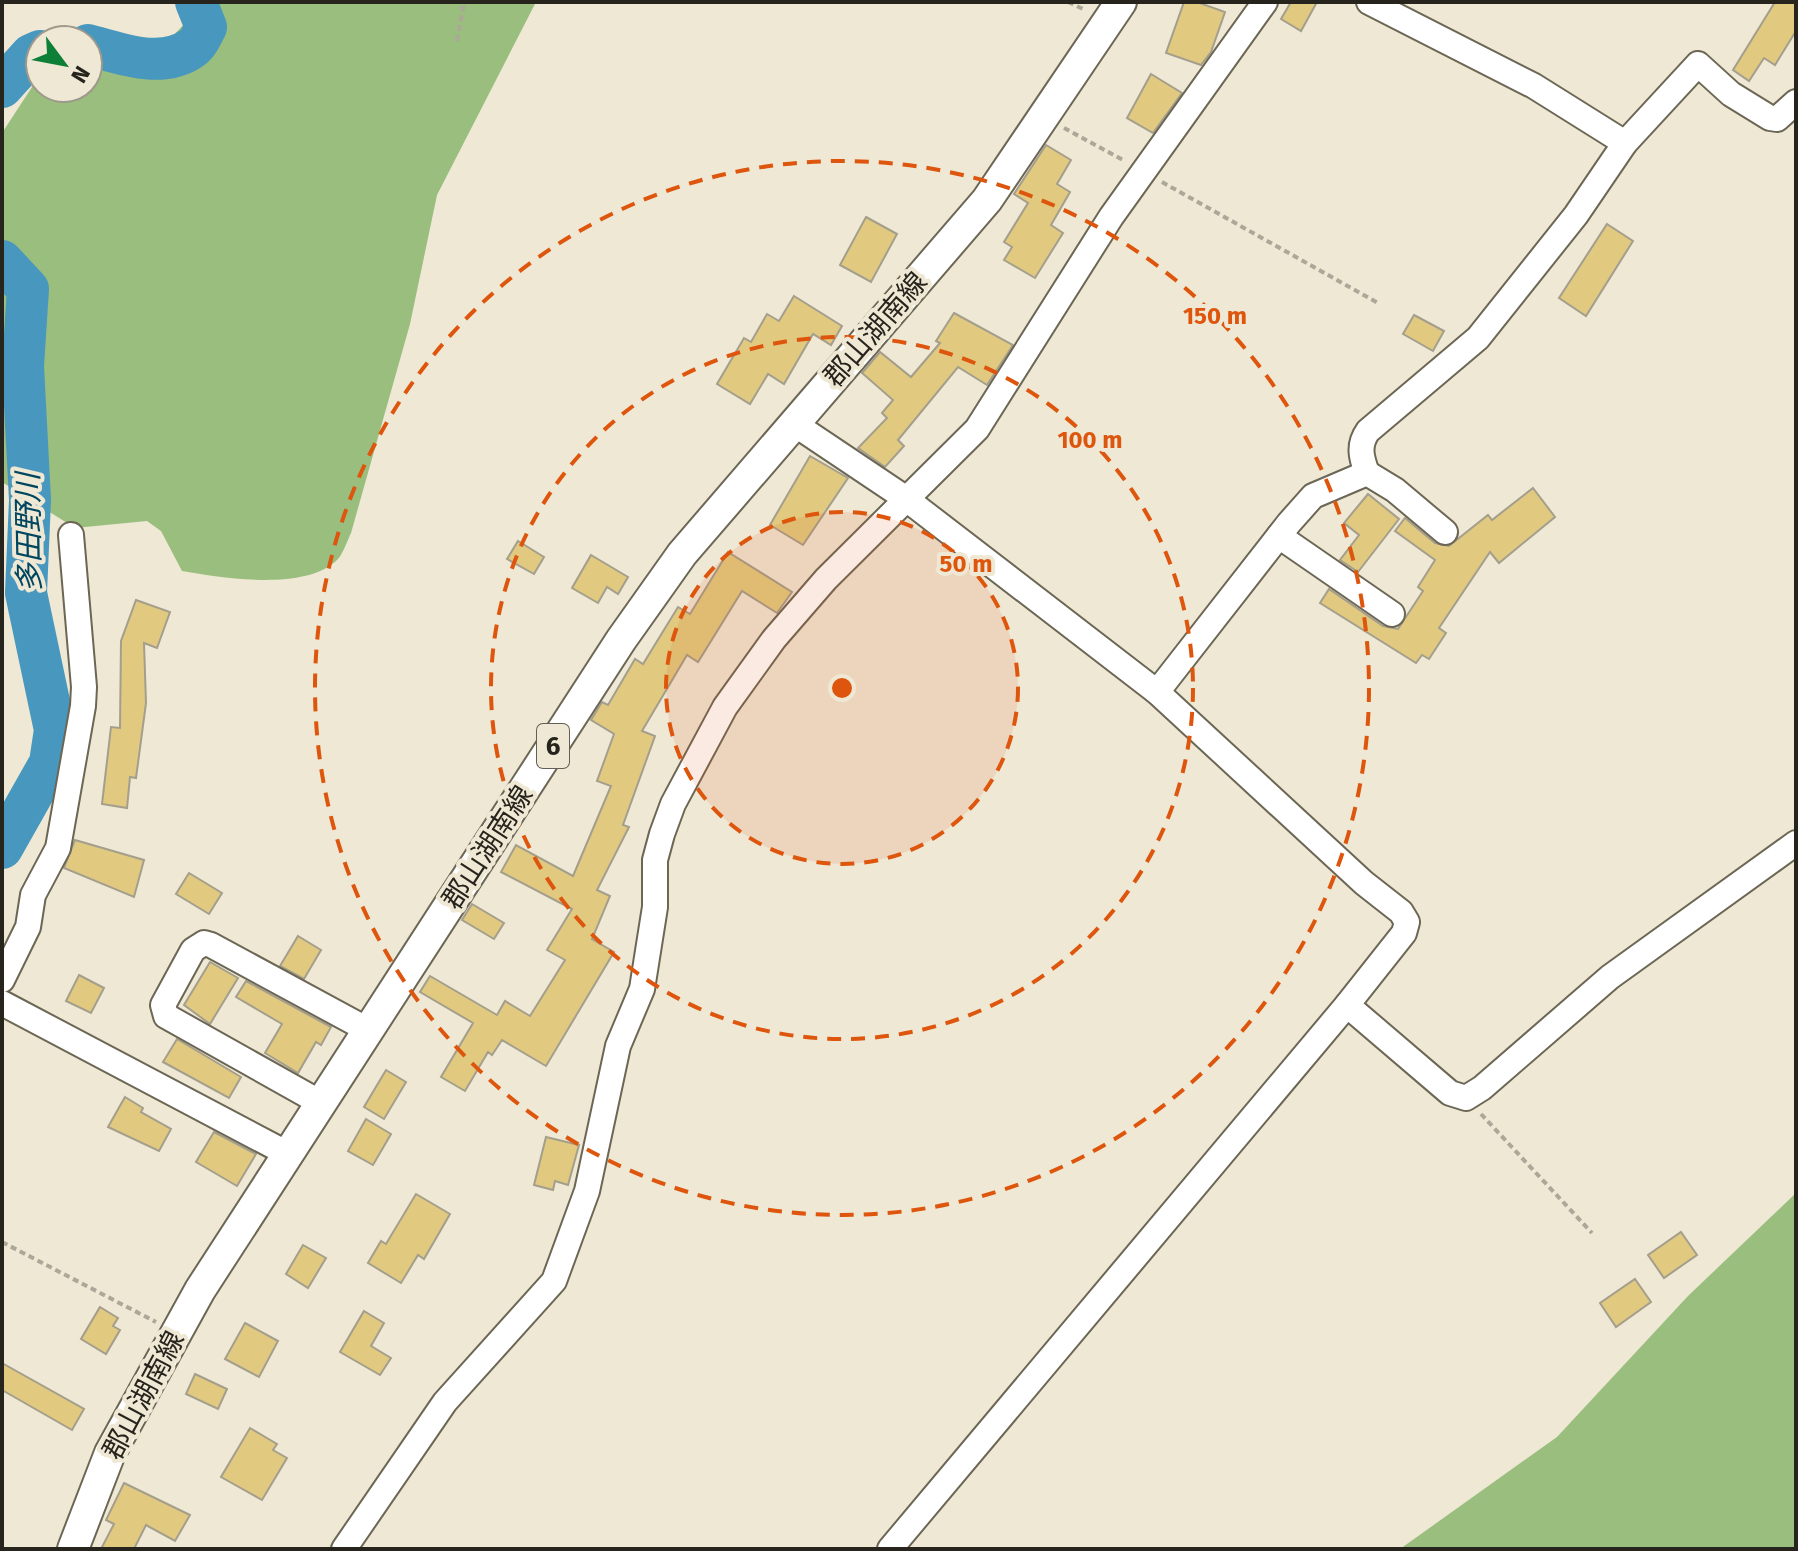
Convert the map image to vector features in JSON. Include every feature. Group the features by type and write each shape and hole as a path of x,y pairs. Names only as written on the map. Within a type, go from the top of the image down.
{"main road":[{"name":"郡山湖南線","path":"73,1549 110,1453 175,1332 621,640 682,554 987,200 1121,2"}],"street":[{"path":"344,1549 445,1402 554,1281 587,1191 618,1046 642,989 655,907 655,860 673,804 725,707 774,639 826,579 977,429 1143,171 1265,2"},
{"path":"1369,2 1534,86 1625,143"},
{"path":"1445,532 1395,490 1367,473 1361,440 1368,431 1478,338 1576,215 1625,143 1698,64 1731,94 1770,118 1777,119 1796,102"},
{"path":"793,423 905,498 1157,692 1364,883 1401,912 1407,922 1404,933 1347,1005 890,1549"},
{"path":"1157,692 1313,496 1367,473"},
{"path":"2,980 28,927 33,895 58,848 83,706 71,535"},
{"path":"1279,536 1392,614"},
{"path":"1347,1005 1450,1093 1466,1098 1482,1088 1610,977 1796,843"},
{"path":"321,1103 166,1016 163,1005 193,950 204,943 211,945 368,1030"},
{"path":"2,1003 288,1154"}],"path":[{"path":"457,41 464,2"},
{"path":"1045,117 1378,303"},
{"path":"1466,1098 1592,1233"},
{"path":"2,1242 175,1332"}],"green space":[{"path":"205,2 536,2 437,195 410,324 351,533 336,561 304,576 262,580 182,571 161,531 147,521 75,528 2,482 2,133 24,99 24,104 104,104 104,66 152,58"},
{"path":"1796,1193 1796,1549 1400,1549 1557,1437 1688,1296"}],"building":[{"path":"1184,2 1197,2 1225,12 1211,52 1201,65 1166,53"},
{"path":"1291,2 1317,2 1301,31 1281,19"},
{"path":"1775,2 1796,2 1796,31 1775,65 1764,58 1749,81 1733,70"},
{"path":"1151,74 1182,93 1153,133 1127,118"},
{"path":"1046,145 1071,160 1057,184 1070,192 1051,225 1063,233 1035,278 1004,260 1012,247 1004,242 1028,203 1014,194"},
{"path":"866,217 897,234 871,282 840,265"},
{"path":"1607,224 1633,241 1586,316 1559,298"},
{"path":"794,296 842,326 831,345 813,334 784,384 768,374 750,404 717,384 744,338 751,342 767,314 779,321"},
{"path":"954,313 1013,345 987,385 958,367 898,440 904,446 885,467 858,448 887,418 882,413 893,400 862,373 880,352 911,377 940,343 936,341"},
{"path":"1414,315 1444,331 1433,351 1403,334"},
{"path":"810,456 848,478 803,545 770,525"},
{"path":"1533,488 1555,517 1499,563 1490,552 1439,628 1446,633 1429,659 1422,655 1416,663 1320,603 1329,589 1383,626 1398,629 1423,591 1418,587 1435,560 1395,531 1405,518 1435,543 1449,546 1488,515 1492,520"},
{"path":"1368,494 1399,519 1358,572 1340,560 1359,535 1344,523"},
{"path":"518,541 544,557 534,574 507,559"},
{"path":"728,552 792,592 777,613 742,591 698,662 687,655 642,731 655,736 623,825 629,827 597,890 610,896 592,939 614,952 546,1066 502,1040 492,1055 488,1052 465,1091 441,1077 473,1023 420,992 430,976 497,1015 505,1001 530,1016 565,960 547,950 572,909 501,872 516,845 573,876 611,786 597,781 614,734 591,720 602,702 608,705 635,659 643,664 678,607 690,614"},
{"path":"591,555 628,577 618,594 607,587 598,603 572,588"},
{"path":"136,600 170,612 157,648 144,643 146,703 136,778 130,777 127,808 102,804 111,727 120,728 121,641"},
{"path":"75,840 144,860 134,897 64,868"},
{"path":"189,873 222,893 209,914 176,894"},
{"path":"472,904 504,923 494,939 462,920"},
{"path":"298,936 321,950 304,979 280,966"},
{"path":"210,962 238,978 210,1024 184,1005"},
{"path":"79,975 104,988 91,1013 66,1001"},
{"path":"246,981 331,1027 321,1045 316,1042 298,1073 265,1053 282,1024 236,997"},
{"path":"177,1039 241,1077 229,1098 163,1062"},
{"path":"386,1070 406,1082 384,1119 364,1107"},
{"path":"125,1097 143,1108 141,1112 171,1129 159,1151 108,1127"},
{"path":"366,1119 391,1134 373,1165 348,1151"},
{"path":"214,1132 256,1154 237,1186 196,1162"},
{"path":"546,1137 579,1145 568,1185 555,1181 553,1190 534,1185"},
{"path":"416,1194 450,1214 424,1259 418,1255 401,1283 368,1263 381,1241 386,1244"},
{"path":"1681,1232 1697,1255 1664,1278 1648,1255"},
{"path":"303,1245 326,1258 308,1288 286,1274"},
{"path":"1635,1279 1651,1302 1616,1327 1600,1303"},
{"path":"100,1307 118,1318 113,1326 120,1330 106,1354 81,1339"},
{"path":"364,1311 384,1323 371,1346 391,1358 380,1375 340,1352"},
{"path":"245,1323 278,1341 259,1377 225,1359"},
{"path":"2,1363 84,1409 72,1430 2,1390"},
{"path":"195,1374 227,1389 218,1409 186,1394"},
{"path":"250,1428 277,1444 273,1450 287,1458 262,1500 221,1477"},
{"path":"124,1483 190,1515 175,1541 146,1525 134,1549 101,1549 114,1524 106,1520"}],"waterway":[{"name":"多田野川","path":"104,49 140,58 180,55 194,46 206,27 196,2"},
{"name":"多田野川","path":"2,87 24,63"},
{"name":"多田野川","path":"2,261 28,289 23,366 30,500 26,593 55,730 50,763 2,848"}]}
